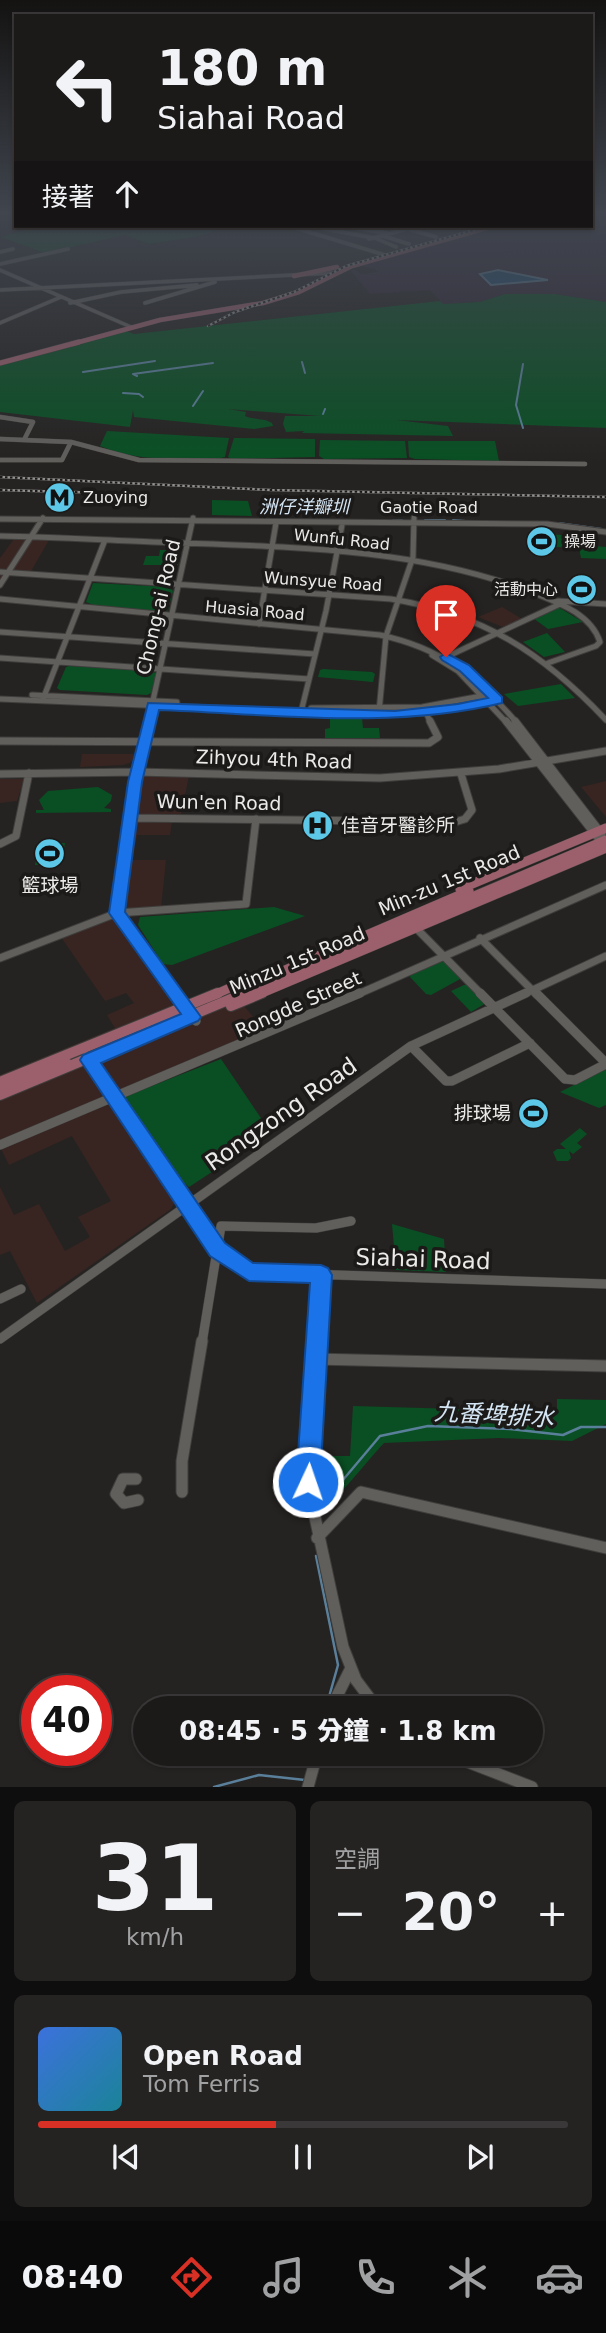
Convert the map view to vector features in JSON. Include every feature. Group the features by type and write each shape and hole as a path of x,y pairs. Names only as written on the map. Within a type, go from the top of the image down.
{"main road":[{"path":"0,362 129,327 263,303 285,296"},
{"name":"Minzu 1st Road","path":"0,1095 190,1015 414,926 603,837"},
{"name":"Min-zu 1st Road","path":"190,1015 340,945 603,837"},
{"path":"0,1088 88,1057"},
{"name":"Minzu 1st Road","path":"0,1082 88,1057"},
{"name":"Minzu 1st Road","path":"0,1102 88,1057"}],"street":[{"path":"71,302 99,296"},
{"path":"145,303 167,296"},
{"path":"0,323 60,297 129,327"},
{"path":"0,417 33,422 24,440"},
{"path":"0,439 71,442 139,460 585,464"},
{"path":"0,460 62,460 71,442"},
{"path":"12,463 33,460"},
{"name":"Gaotie Road","path":"0,519 415,519 547,524 606,530"},
{"path":"379,712 386,638 412,559 415,519"},
{"name":"Gaotie Road","path":"193,520 342,525 407,524 415,519"},
{"path":"0,585 41,520"},
{"name":"Chong-ai Road","path":"117,913 137,772 193,520"},
{"path":"259,624 276,523"},
{"path":"302,710 342,525"},
{"name":"Wunfu Road","path":"0,536 273,545 337,549 412,559 481,576 556,603 589,624 598,634 600,642 548,663"},
{"path":"44,698 105,540"},
{"name":"Wunsyue Road","path":"0,572 179,587 397,600 451,610 501,631 548,663 587,697 606,720"},
{"name":"Huasia Road","path":"0,601 386,638 419,644 464,668 487,694"},
{"path":"446,657 556,603 606,604"},
{"name":"Huasia Road","path":"172,618 259,624 321,632"},
{"path":"0,632 315,654"},
{"name":"Huasia Road","path":"386,638 412,646 439,659 487,694"},
{"path":"0,658 309,679"},
{"path":"425,710 487,694 603,837"},
{"path":"0,697 379,712 425,710 494,701"},
{"path":"0,741 429,743 438,737 425,710"},
{"path":"542,763 606,751"},
{"name":"Zihyou 4th Road","path":"0,774 137,772 380,778 461,774 542,763"},
{"path":"0,844 16,836 29,773"},
{"name":"Wun'en Road","path":"131,818 455,822 465,819 472,810 461,774"},
{"path":"0,958 117,913 246,904 256,819"},
{"name":"Rongde Street","path":"0,1145 228,1051 480,938 606,885"},
{"path":"117,913 190,1015"},
{"path":"414,926 565,1079 575,1080 606,1064 480,938"},
{"name":"Rongzong Road","path":"0,1339 411,1046 604,960"},
{"path":"411,1046 446,1081 452,1082 530,1043"},
{"name":"Siahai Road","path":"88,1057 217,1250 249,1272 606,1284"},
{"path":"181,1492 182,1461 221,1226 316,1228 351,1221"},
{"path":"321,1275 308,1482 317,1538 337,1626 350,1670 365,1696"},
{"path":"0,1299 21,1289"},
{"path":"315,1359 606,1366"},
{"path":"136,1479 123,1479 116,1494 124,1503 138,1500"},
{"path":"317,1538 361,1492 606,1548"},
{"path":"337,1696 350,1670"},
{"path":"308,1787 314,1766"},
{"path":"478,1766 532,1787"}],"shaded area":[{"path":"436,296 498,296 480,302 443,304"},
{"path":"570,296 606,296 606,302"},
{"path":"14,539 49,540 31,571 7,570 0,582 0,558"},
{"path":"502,607 522,619 503,627 478,617"},
{"path":"82,754 134,754 132,762 123,765 80,767"},
{"path":"146,775 189,776 181,814 173,815 170,835 137,835 132,860 166,860 161,908 131,910 129,919 194,1013 235,995 264,1030 111,1098 176,1200 171,1209 37,1303 10,1251 0,1255 0,1187 14,1215 39,1204 65,1251 90,1237 78,1217 111,1201 72,1136 9,1165 0,1147 0,1075 115,1028 107,1015 134,1003 126,993 105,1001 61,937 114,917 140,778"},
{"path":"0,779 24,779 17,801 0,803"},
{"path":"606,781 606,817 581,787"}],"green space":[{"path":"498,296 570,296 606,302 606,428 396,420 448,426 453,436 302,433 304,431 286,432 283,424 285,416 320,416 228,409 246,412 245,416 269,421 273,426 254,429 134,417 133,410 130,427 0,412 0,364 126,331 134,334 440,301 443,304 480,302"},
{"path":"107,431 229,438 225,457 159,458 129,455 100,446"},
{"path":"234,438 315,439 315,457 232,459 228,457"},
{"path":"320,440 405,441 407,458 324,459 319,456"},
{"path":"408,441 495,441 499,461 415,459 409,457"},
{"path":"212,500 248,501 252,516 212,515"},
{"path":"546,534 592,537 597,541 594,546 606,547 606,559 581,558 579,548 534,546 542,544 538,539"},
{"path":"160,550 180,550 178,565 143,565 146,556 159,556"},
{"path":"93,583 169,587 173,591 168,610 163,612 93,605 86,602"},
{"path":"558,607 583,622 548,629 533,618"},
{"path":"547,633 565,652 544,657 523,642"},
{"path":"66,667 153,671 156,674 151,693 147,695 60,690 57,688"},
{"path":"323,669 375,674 373,682 318,677"},
{"path":"561,684 575,698 518,706 504,694"},
{"path":"330,717 362,718 363,728 379,728 380,738 325,738 325,729 330,728"},
{"path":"98,787 112,795 111,801 104,808 111,809 111,812 36,813 36,810 44,810 39,800 48,791"},
{"name":"籃球場","path":"39,843 65,843 61,864 46,867 35,865"},
{"path":"274,907 305,916 172,965 163,964 138,925 140,917"},
{"path":"439,960 445,961 462,978 431,995 426,994 410,977 411,973"},
{"path":"469,985 486,1003 471,1012 451,991"},
{"path":"221,1059 271,1133 189,1187 161,1161 118,1099"},
{"path":"606,1069 606,1105 599,1108 560,1092"},
{"path":"580,1128 587,1134 577,1143 582,1147 573,1154 569,1151 571,1158 568,1161 557,1161 553,1152 566,1149 560,1144"},
{"path":"392,1224 444,1239 446,1272 396,1270"},
{"path":"557,1399 606,1400 606,1424 572,1441 499,1438 384,1443 323,1509 318,1495 317,1456 350,1456 353,1406 557,1412"}],"waterway":[{"path":"83,372 155,361"},
{"path":"302,362 305,373"},
{"path":"137,376 133,374 213,363"},
{"path":"523,364 516,405 523,428"},
{"path":"193,406 203,391"},
{"path":"123,393 139,394 143,397"},
{"path":"323,414 325,409"},
{"name":"洲仔洋瓣圳","path":"393,520 402,520"},
{"name":"洲仔洋瓣圳","path":"425,520 445,520"},
{"name":"洲仔洋瓣圳","path":"453,520 466,521"},
{"name":"洲仔洋瓣圳","path":"559,523 602,529"},
{"name":"九番埤排水","path":"326,1500 380,1436 428,1426 510,1429 563,1435 581,1427 606,1427"},
{"name":"九番埤排水","path":"316,1556 338,1665 329,1696"},
{"path":"214,1787 259,1775 305,1780"}],"railway":[{"path":"208,326 235,312 281,296"},
{"path":"0,477 271,490 606,497"},
{"path":"0,490 144,494"}],"place":[{"name":"Zuoying","path":"60,497"},
{"name":"操場","path":"541,541"},
{"name":"活動中心","path":"581,589"},
{"name":"佳音牙醫診所","path":"318,825"},
{"name":"籃球場","path":"50,854"},
{"name":"排球場","path":"534,1113"}],"route":[{"path":"308,1482 321,1275 249,1272 217,1250 89,1060 192,1017 117,913 135,782 153,706 395,715 426,713 498,700 464,668 446,657"}]}
